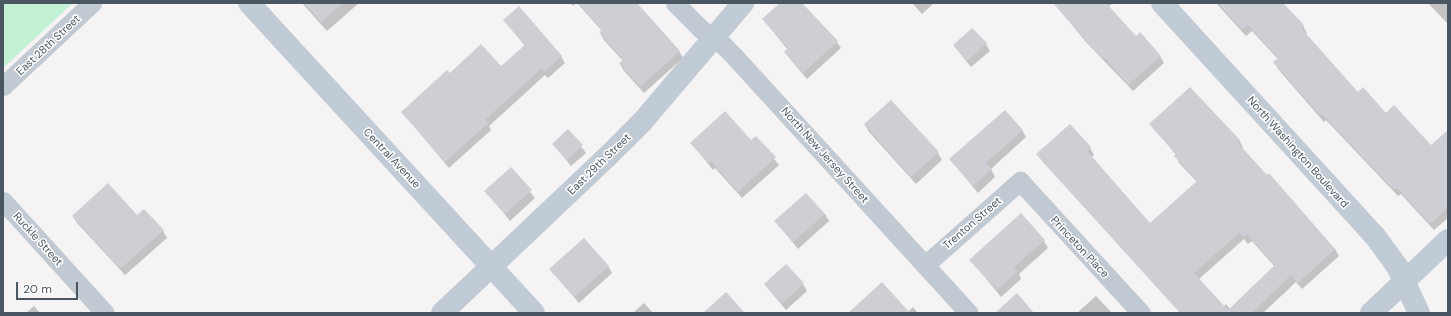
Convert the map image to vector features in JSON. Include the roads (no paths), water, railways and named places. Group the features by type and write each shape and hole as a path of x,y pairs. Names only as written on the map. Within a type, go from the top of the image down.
{"main road":[{"name":"Central Avenue","path":"249,3 534,313"},
{"name":"East 29th Street","path":"442,313 608,156 642,121 743,3"},
{"name":"North Washington Boulevard","path":"1162,3 1375,236 1397,266 1419,313"},
{"path":"1371,313 1448,240"}],"street":[{"name":"East 28th Street","path":"3,86 92,3"},
{"name":"North New Jersey Street","path":"676,3 697,25 734,56 969,313"},
{"name":"Trenton Street","path":"925,265 1020,181"},
{"name":"Princeton Place","path":"1020,181 1141,313"},
{"name":"Ruckle Street","path":"3,201 105,313"}]}
